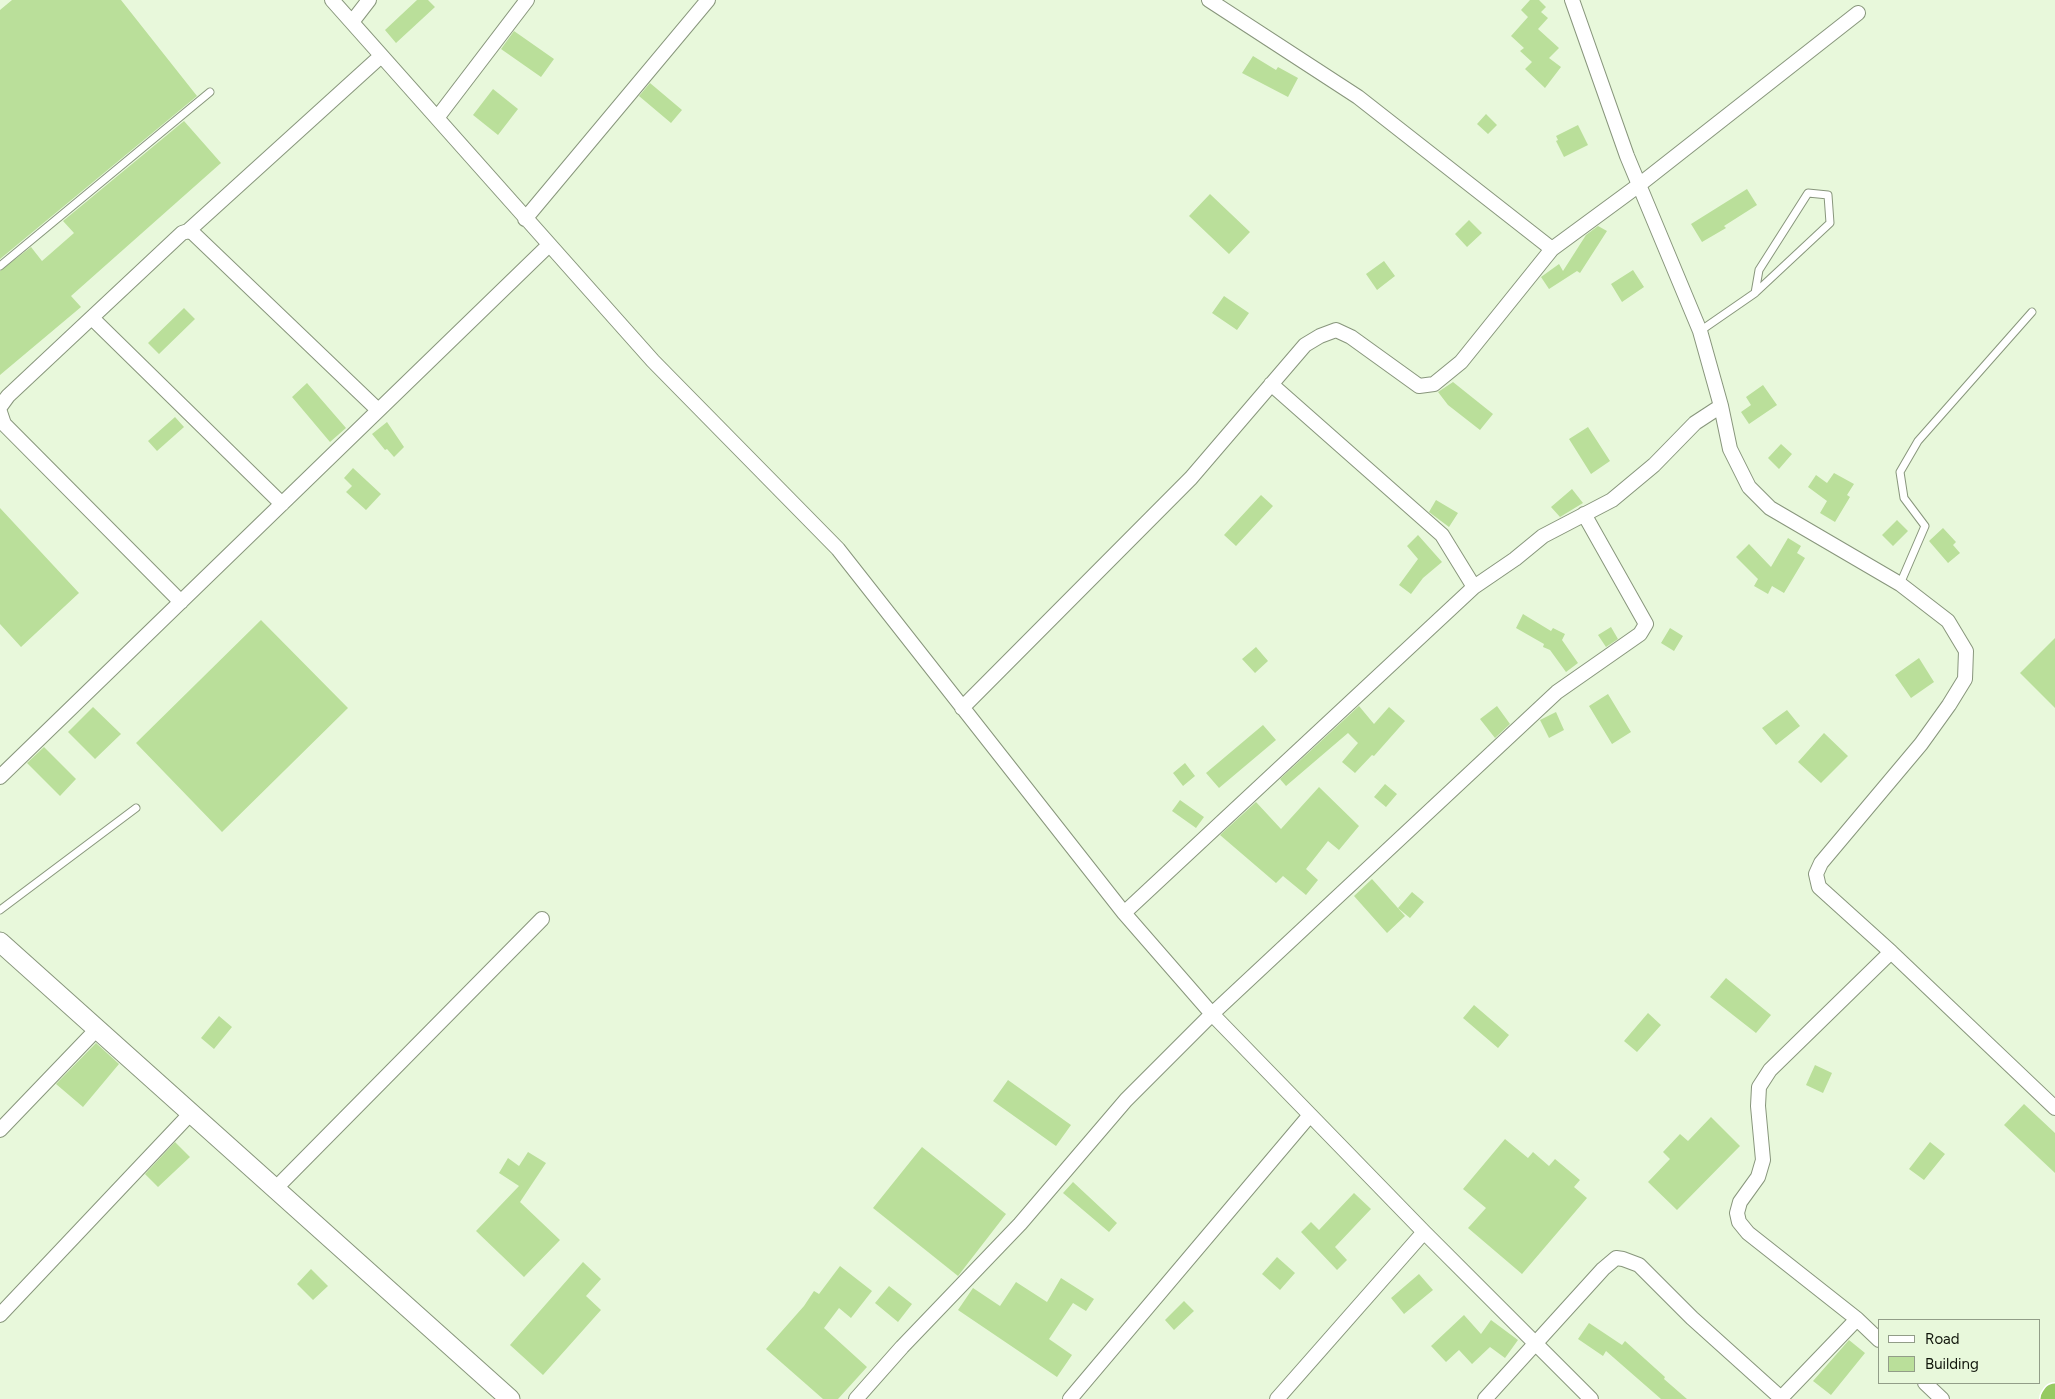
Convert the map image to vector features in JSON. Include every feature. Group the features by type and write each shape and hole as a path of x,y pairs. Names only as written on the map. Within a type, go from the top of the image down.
{"street":[{"path":"332,0 653,361 838,549 1124,913 1212,1014 1424,1232 1591,1399"},
{"path":"352,22 369,0"},
{"path":"437,118 527,0"},
{"path":"525,218 708,0"},
{"path":"1210,0 1358,97 1552,249"},
{"path":"1572,0 1627,156 1700,331 1721,406 1730,449 1749,487 1770,508 1900,584 1948,621 1966,652 1965,680 1949,706 1921,744 1821,863 1816,874 1819,887 1891,952 2055,1108"},
{"path":"962,708 1191,478 1305,345 1320,336 1336,330 1351,337 1419,386 1434,384 1460,362 1552,249 1639,185 1858,13"},
{"path":"188,232 381,56"},
{"path":"0,407 8,396 182,233 188,232 194,233 378,410"},
{"path":"0,777 549,245"},
{"path":"92,318 282,504"},
{"path":"1271,384 1442,535 1474,587"},
{"path":"1124,913 1474,587 1515,559 1543,536 1612,500 1633,484 1695,423 1721,406"},
{"path":"0,412 4,424 180,602"},
{"path":"856,1399 902,1347 1020,1224 1126,1100 1212,1014 1557,692 1626,646 1640,634 1646,624 1584,514"},
{"path":"275,1188 542,919"},
{"path":"1,945 510,1399"},
{"path":"1878,1339 1857,1320 1748,1233 1739,1222 1737,1213 1740,1202 1758,1177 1763,1160 1758,1106 1759,1087 1770,1070 1891,952"},
{"path":"0,1130 97,1029"},
{"path":"0,1316 191,1113"},
{"path":"1070,1399 1310,1115"},
{"path":"1277,1399 1424,1232"},
{"path":"1485,1399 1535,1342 1603,1269 1616,1258 1639,1265 1692,1318 1781,1398 1857,1320"},
{"path":"1926,1384 1942,1399"}],"lane":[{"path":"0,266 210,92"},
{"path":"1700,331 1755,293 1830,223 1828,195 1808,193 1759,270 1755,293"},
{"path":"1900,584 1925,526 1904,498 1900,472 1918,441 2032,312"},
{"path":"0,910 136,808"}],"building":[{"path":"12,0 121,0 197,96 0,259 0,10"},
{"path":"417,0 428,0 435,7 396,43 385,30"},
{"path":"1530,0 1539,0 1546,7 1541,12 1548,18 1538,29 1559,48 1549,58 1561,67 1545,88 1525,69 1532,62 1520,51 1524,48 1511,36 1528,17 1521,10"},
{"path":"514,31 554,59 541,77 501,49"},
{"path":"1253,56 1276,70 1278,67 1298,78 1288,97 1242,73"},
{"path":"650,83 682,110 671,123 639,96"},
{"path":"493,89 518,109 498,135 473,115"},
{"path":"1486,114 1497,125 1488,134 1477,124"},
{"path":"184,121 221,163 71,296 81,307 0,375 0,271 31,247 42,261 74,233 63,221"},
{"path":"1578,125 1588,145 1564,157 1556,141 1558,140 1556,136"},
{"path":"1747,189 1757,205 1724,226 1726,228 1702,242 1691,224"},
{"path":"1210,194 1250,232 1229,254 1189,216"},
{"path":"1469,220 1482,233 1467,247 1455,234"},
{"path":"1598,226 1607,231 1580,273 1577,271 1549,289 1541,277 1559,264 1563,271 1586,235"},
{"path":"1384,261 1395,276 1377,290 1366,274"},
{"path":"1633,270 1644,287 1622,302 1611,284"},
{"path":"1224,296 1249,313 1237,330 1212,313"},
{"path":"184,308 195,319 159,354 148,343"},
{"path":"1453,382 1493,414 1480,430 1448,405 1438,392"},
{"path":"307,383 346,428 330,442 292,397"},
{"path":"1763,385 1777,405 1749,424 1741,412 1751,405 1746,397"},
{"path":"175,417 184,427 157,451 148,441"},
{"path":"387,422 404,447 394,457 387,449 385,450 372,434"},
{"path":"1588,427 1610,461 1591,474 1569,439"},
{"path":"1781,444 1792,454 1779,469 1768,458"},
{"path":"353,468 381,494 366,510 346,492 352,486 344,478"},
{"path":"1834,473 1854,484 1847,495 1850,497 1835,522 1820,513 1827,501 1808,487 1816,475 1827,483"},
{"path":"1572,489 1583,503 1560,517 1551,507"},
{"path":"1261,495 1273,506 1236,546 1224,535"},
{"path":"1436,500 1458,513 1449,527 1429,512"},
{"path":"0,508 79,593 21,647 0,624"},
{"path":"1897,520 1908,531 1893,546 1882,535"},
{"path":"1943,528 1956,542 1953,545 1960,553 1948,563 1929,541"},
{"path":"1418,535 1442,562 1423,578 1411,594 1399,585 1418,559 1407,546"},
{"path":"1788,538 1801,546 1797,553 1805,558 1784,593 1772,586 1768,594 1754,586 1758,579 1736,557 1749,544 1771,567"},
{"path":"1523,614 1551,631 1553,628 1565,634 1562,640 1578,663 1566,672 1550,650 1543,647 1544,644 1516,628"},
{"path":"261,620 348,708 222,832 136,743"},
{"path":"1611,627 1618,639 1606,647 1598,635"},
{"path":"1670,628 1683,636 1674,651 1661,643"},
{"path":"2055,638 2055,708 2020,673"},
{"path":"1256,647 1268,661 1255,673 1242,659"},
{"path":"1919,658 1934,682 1911,698 1895,675"},
{"path":"1608,694 1631,732 1612,744 1589,706"},
{"path":"1359,706 1374,724 1389,707 1405,721 1374,756 1372,755 1355,773 1342,762 1358,743 1348,733 1286,786 1280,779"},
{"path":"1497,706 1510,724 1495,738 1480,719"},
{"path":"93,707 121,734 95,759 68,732"},
{"path":"1787,710 1800,726 1776,745 1762,728"},
{"path":"1556,712 1564,730 1549,738 1540,720"},
{"path":"1263,725 1276,740 1219,788 1206,773"},
{"path":"1824,733 1848,756 1821,783 1798,762"},
{"path":"44,747 76,779 60,796 27,763"},
{"path":"1185,763 1195,776 1183,786 1173,773"},
{"path":"1385,784 1397,794 1386,807 1374,797"},
{"path":"1319,787 1359,826 1339,850 1328,841 1306,869 1318,880 1306,895 1283,876 1276,883 1220,835 1256,802 1281,829"},
{"path":"1180,800 1204,817 1196,828 1172,811"},
{"path":"1372,879 1405,916 1387,933 1354,896"},
{"path":"1412,892 1424,902 1410,918 1398,908"},
{"path":"1726,978 1771,1015 1756,1033 1710,997"},
{"path":"1474,1005 1509,1035 1498,1048 1463,1018"},
{"path":"1648,1013 1661,1025 1637,1052 1624,1041"},
{"path":"219,1016 232,1027 214,1049 201,1038"},
{"path":"96,1043 119,1064 83,1107 56,1084"},
{"path":"1815,1065 1832,1073 1823,1093 1806,1085"},
{"path":"1008,1080 1071,1125 1056,1146 993,1101"},
{"path":"2024,1104 2055,1133 2055,1173 2004,1125"},
{"path":"1711,1117 1740,1146 1677,1210 1648,1182 1670,1159 1663,1152 1680,1134 1688,1141"},
{"path":"1505,1139 1528,1158 1533,1152 1549,1166 1555,1159 1580,1180 1574,1187 1587,1198 1522,1274 1468,1228 1486,1208 1463,1189"},
{"path":"175,1142 190,1157 158,1187 145,1174"},
{"path":"1930,1142 1945,1154 1924,1180 1909,1169"},
{"path":"922,1147 1006,1214 958,1276 873,1208"},
{"path":"528,1152 546,1163 520,1202 560,1240 524,1277 476,1231 519,1186 499,1173 508,1158 519,1166"},
{"path":"1073,1182 1117,1223 1109,1232 1063,1193"},
{"path":"1354,1193 1371,1209 1335,1247 1347,1260 1337,1270 1301,1232 1311,1222 1319,1230"},
{"path":"1277,1257 1295,1273 1280,1290 1262,1274"},
{"path":"583,1262 601,1279 586,1296 601,1310 543,1375 510,1345"},
{"path":"840,1266 872,1291 851,1318 839,1308 824,1328 867,1367 838,1399 823,1399 766,1349 804,1306 814,1291 819,1294"},
{"path":"311,1269 328,1286 313,1300 297,1284"},
{"path":"1419,1274 1433,1290 1404,1314 1391,1298"},
{"path":"1061,1278 1094,1299 1086,1311 1073,1303 1049,1339 1072,1355 1057,1377 958,1310 973,1288 1000,1306 1016,1282 1047,1302"},
{"path":"889,1286 912,1304 898,1322 875,1303"},
{"path":"1184,1301 1194,1311 1174,1330 1165,1320"},
{"path":"1464,1315 1481,1334 1491,1320 1518,1340 1505,1358 1490,1347 1472,1364 1459,1350 1446,1362 1431,1346"},
{"path":"1589,1323 1622,1345 1625,1341 1687,1399 1661,1399 1606,1351 1603,1356 1578,1339"},
{"path":"1849,1340 1865,1353 1831,1395 1813,1381"}]}
